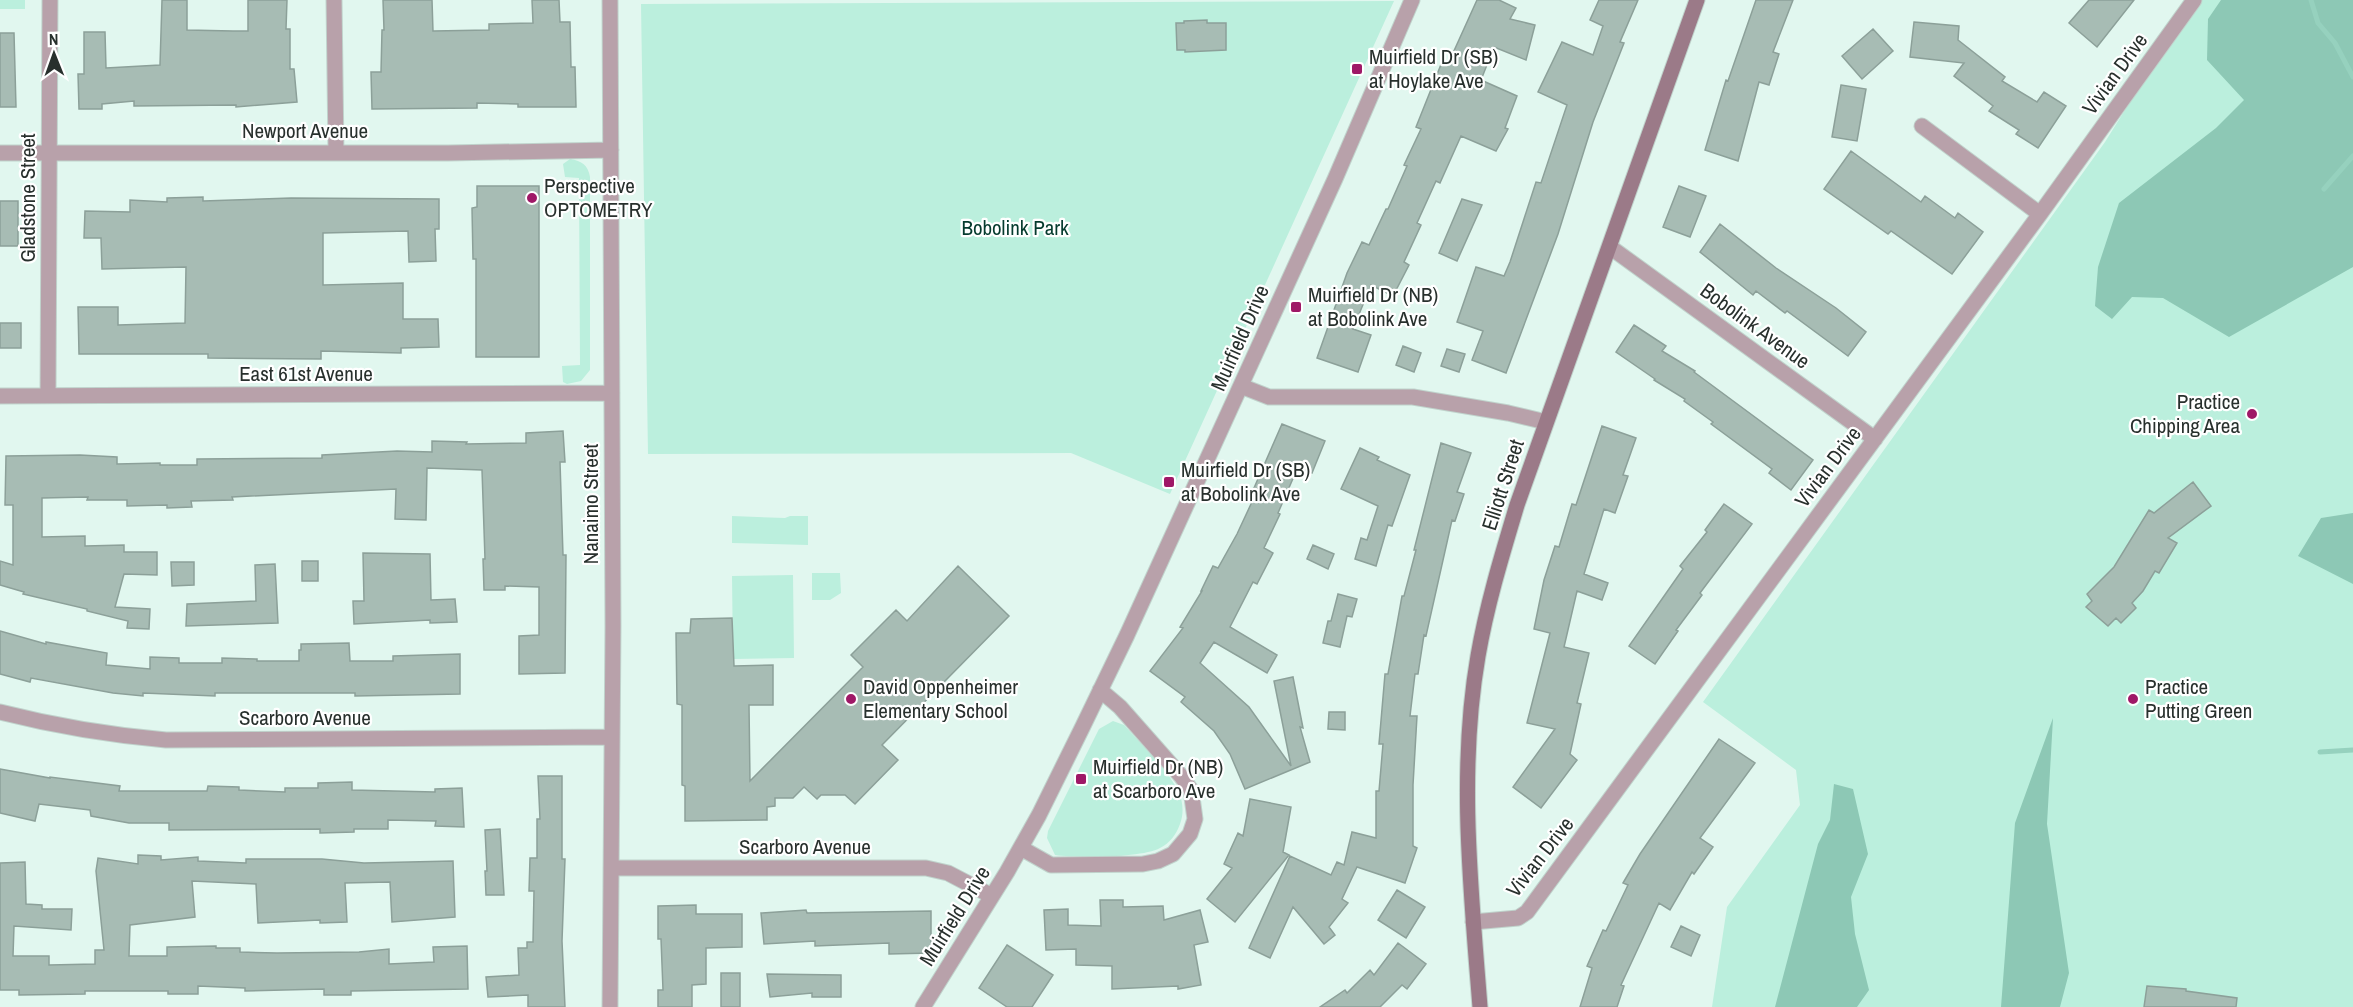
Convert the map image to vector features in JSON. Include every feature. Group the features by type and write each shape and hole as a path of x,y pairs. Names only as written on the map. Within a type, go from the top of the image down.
{"street":[{"name":"Gladstone Street","path":"48,395 50,0"},
{"path":"334,0 336,152"},
{"name":"Nanaimo Street","path":"610,0 612,393 610,1007"},
{"name":"Muirfield Drive","path":"923,1007 1021,848 1128,634 1335,179 1412,0"},
{"name":"Elliott Street","path":"1480,1007 1473,922 1468,781 1472,707 1478,655 1495,579 1517,505 1697,0"},
{"name":"Vivian Drive","path":"1473,922 1518,918 1527,912 2040,214 2194,0"},
{"path":"1922,126 2040,214"},
{"name":"Newport Avenue","path":"0,153 611,150"},
{"name":"Bobolink Avenue","path":"1610,247 1875,439"},
{"path":"1241,386 1269,397 1413,397 1508,413 1546,422"},
{"name":"East 61st Avenue","path":"0,396 612,393"},
{"path":"1021,848 1051,865 1143,864 1158,861 1173,854 1190,834 1195,819 1191,790 1116,703 1100,690"},
{"name":"Scarboro Avenue","path":"0,712 109,735 166,740 612,737"},
{"name":"Scarboro Avenue","path":"611,868 926,868 948,873 992,896"}],"green space":[{"path":"0,0 25,0 25,9 0,9"},
{"path":"2194,0 2353,0 2353,1007 1712,1007 1727,907 1800,805 1796,770 1703,702 2105,142"},
{"path":"2221,0 2353,0 2353,267 2229,337 2163,298 2132,297 2112,319 2095,306 2098,267 2119,203 2216,128 2244,100 2207,60 2208,19"},
{"name":"Bobolink Park","path":"1394,1 1170,494 1071,453 648,454 641,4"},
{"path":"570,159 584,164 590,177 590,370 581,381 567,384 563,382 562,366 580,365 579,178 565,177 563,164"},
{"path":"2353,513 2353,584 2298,556 2321,518"},
{"path":"732,516 785,518 808,516 808,545 732,543"},
{"path":"812,573 840,573 841,593 830,600 812,600"},
{"path":"793,575 794,658 733,659 732,576"},
{"path":"2053,718 2047,824 2069,973 2060,1007 2001,1007 2015,823"},
{"path":"1113,721 1124,725 1175,785 1182,808 1178,828 1167,844 1139,854 1078,857 1055,855 1047,838 1048,831 1099,729"},
{"path":"1834,784 1853,789 1868,854 1851,897 1855,934 1869,990 1857,1007 1775,1007 1818,844 1830,820"}],"building":[{"path":"162,0 187,0 187,30 248,31 248,0 287,0 286,29 290,29 290,69 294,69 297,102 236,107 236,105 134,106 134,101 102,104 102,109 79,109 78,74 84,74 84,32 105,32 106,68 160,65"},
{"path":"383,0 432,0 433,31 489,30 489,24 533,23 532,0 559,0 560,22 570,22 571,67 575,67 576,107 518,107 518,104 477,103 477,108 372,109 371,72 381,72 382,30 384,30"},
{"path":"1477,0 1499,0 1516,8 1510,19 1535,25 1526,60 1494,47 1481,80 1517,96 1505,128 1508,129 1496,151 1461,136 1440,183 1436,181 1417,223 1421,225 1404,262 1409,265 1393,296 1371,285 1353,329 1371,335 1358,372 1317,358 1347,273 1362,242 1369,245 1388,209 1407,166 1404,165 1421,129 1416,127 1442,62 1448,64"},
{"path":"1599,0 1638,0 1620,42 1624,43 1593,122 1558,234 1506,373 1472,360 1483,331 1457,322 1476,267 1504,276 1536,182 1541,183 1567,105 1538,92 1562,42 1593,55 1603,26 1590,20"},
{"path":"1756,0 1793,0 1773,52 1779,54 1769,85 1759,82 1738,161 1705,150 1726,80 1728,81"},
{"path":"2089,0 2134,0 2097,47 2069,23"},
{"path":"1207,20 1207,23 1226,23 1226,50 1185,52 1185,50 1177,50 1176,23"},
{"path":"1914,22 1959,26 1958,40 2005,77 2002,81 2037,102 2044,92 2066,106 2038,148 2016,134 2019,130 1989,111 1993,106 1954,76 1964,63 1910,57"},
{"path":"1873,29 1893,51 1862,79 1842,56"},
{"path":"0,33 14,33 16,107 0,107"},
{"path":"1841,85 1866,89 1857,141 1832,137"},
{"path":"1851,151 1921,202 1925,196 1955,218 1958,213 1983,232 1952,274 1891,231 1888,234 1824,189"},
{"path":"477,186 539,186 539,357 476,357 476,259 473,259 472,208 477,207"},
{"path":"1679,186 1706,196 1690,237 1663,227"},
{"path":"203,197 203,201 291,198 439,199 439,229 435,229 436,261 409,262 408,231 323,233 323,285 403,283 403,319 438,319 439,347 401,348 401,353 321,351 321,359 208,358 208,354 79,354 78,307 118,307 118,325 185,323 186,267 102,269 101,238 84,238 85,211 130,212 130,200 167,202 167,198"},
{"path":"1462,199 1482,205 1457,261 1439,253"},
{"path":"0,201 18,201 18,246 0,246"},
{"path":"1720,224 1776,268 1836,308 1866,332 1848,356 1756,291 1753,295 1700,252"},
{"path":"0,323 21,323 21,348 0,348"},
{"path":"1634,325 1666,346 1662,351 1695,371 1813,460 1791,490 1769,473 1772,469 1711,424 1713,422 1684,401 1685,399 1616,352"},
{"path":"1403,346 1421,353 1414,372 1396,365"},
{"path":"1447,349 1465,354 1459,372 1441,366"},
{"path":"1282,424 1325,441 1312,473 1298,467 1264,548 1273,553 1257,584 1253,582 1230,627 1277,655 1267,673 1214,642 1200,663 1249,707 1291,766 1274,681 1293,677 1303,728 1300,727 1310,762 1245,789 1230,754 1214,731 1181,702 1185,697 1150,671 1183,628 1180,627 1202,591 1213,566 1218,568 1237,534 1258,489 1254,488"},
{"path":"1602,426 1636,438 1623,475 1628,476 1615,513 1604,509 1584,574 1608,583 1602,600 1577,591 1564,647 1589,653 1577,703 1581,704 1570,754 1577,760 1541,808 1513,787 1555,729 1527,723 1550,633 1534,629 1544,580 1555,546 1559,547 1572,504 1576,505"},
{"path":"563,431 565,462 560,462 563,555 566,555 565,673 519,674 519,636 539,635 539,587 505,586 505,590 484,590 482,470 427,468 426,520 395,519 396,489 232,497 233,500 191,501 192,507 167,508 167,505 127,506 127,500 87,500 88,497 42,498 42,537 85,536 85,546 124,545 124,552 157,552 157,575 124,574 115,607 150,609 149,629 127,628 128,621 23,594 24,592 0,585 0,561 13,565 13,505 5,505 6,456 80,455 117,457 117,464 197,465 197,459 322,458 322,455 397,451 432,452 432,441 467,442 466,444 526,443 526,433"},
{"path":"1441,443 1471,453 1457,492 1464,494 1455,521 1452,520 1426,636 1424,635 1418,674 1415,674 1410,716 1417,716 1413,785 1413,846 1417,848 1405,883 1357,867 1342,899 1348,903 1329,927 1335,935 1324,944 1293,907 1270,958 1249,948 1290,856 1331,875 1337,862 1344,865 1352,832 1376,838 1376,791 1379,791 1383,744 1379,744 1385,674 1388,674 1402,596 1404,596 1416,550 1414,550"},
{"path":"1360,448 1379,457 1377,460 1410,475 1392,526 1388,525 1376,566 1355,559 1361,538 1367,540 1378,506 1341,489"},
{"path":"2193,482 2211,506 2168,538 2177,543 2159,573 2155,571 2143,591 2132,603 2136,608 2121,623 2116,618 2108,626 2086,607 2092,601 2087,594 2114,567 2149,510 2154,513"},
{"path":"1724,504 1752,524 1700,593 1702,595 1655,664 1629,646 1683,569 1680,566 1707,532 1705,530"},
{"path":"1313,545 1334,554 1328,569 1307,559"},
{"path":"363,553 430,554 431,600 455,599 457,622 430,623 430,620 354,624 353,601 364,601"},
{"path":"302,561 318,561 318,581 302,581"},
{"path":"171,562 194,562 194,585 172,586"},
{"path":"275,564 278,623 186,626 187,604 256,601 255,565"},
{"path":"958,566 1009,616 882,745 898,760 855,804 845,795 821,795 817,799 804,787 793,798 775,798 775,806 767,807 767,820 685,821 685,786 682,785 682,705 677,704 676,633 690,633 691,619 732,618 734,666 773,665 773,705 749,705 750,781 863,667 851,655 896,610 907,621"},
{"path":"1338,594 1357,599 1352,617 1347,616 1340,647 1323,643"},
{"path":"0,631 46,644 46,642 107,653 106,665 150,669 150,657 179,658 179,663 222,663 222,658 299,661 301,644 349,643 350,661 393,661 393,656 460,654 460,694 355,696 355,693 215,693 215,696 143,693 143,696 31,678 30,682 0,674"},
{"path":"1329,712 1345,712 1345,730 1328,729"},
{"path":"1719,739 1755,763 1700,838 1713,847 1694,874 1692,872 1670,910 1659,903 1621,985 1624,986 1617,1007 1580,1007 1592,968 1587,966 1603,930 1606,931 1628,885 1623,883 1640,854"},
{"path":"0,769 50,778 120,786 119,791 207,791 208,786 285,792 285,788 318,788 318,783 352,782 352,790 435,792 435,789 462,788 464,827 435,826 436,821 388,820 388,829 354,829 354,832 320,833 320,829 169,830 169,823 129,823 91,816 90,810 39,804 35,821 0,813"},
{"path":"538,776 562,776 562,859 565,859 562,941 565,1007 528,1007 528,995 488,997 486,977 519,975 518,948 527,948 527,942 533,942 534,891 529,891 530,858 537,858 537,819 540,819"},
{"path":"1250,799 1291,807 1283,852 1289,855 1235,922 1207,899 1232,868 1224,864 1238,833 1243,836"},
{"path":"500,829 504,895 486,895 485,830"},
{"path":"138,855 161,856 161,860 198,857 198,861 246,863 246,859 322,859 364,863 453,861 455,917 392,922 390,882 345,883 347,922 320,923 320,920 258,923 256,884 192,881 195,917 130,925 129,956 167,956 167,947 216,946 216,948 240,948 240,952 277,953 359,952 389,949 389,964 434,962 433,947 467,946 468,989 351,991 351,995 324,995 324,989 245,991 245,988 198,986 198,994 168,994 168,991 85,991 85,994 19,995 19,990 0,990 0,863 25,862 26,904 42,905 42,909 72,909 71,930 14,926 13,956 49,956 49,965 95,964 95,950 104,950 96,871 98,858 138,864"},
{"path":"1397,890 1425,907 1406,938 1378,920"},
{"path":"1100,900 1123,900 1123,907 1163,906 1164,920 1200,910 1208,942 1194,945 1201,985 1178,989 1178,986 1112,989 1112,966 1076,965 1076,949 1046,950 1044,910 1068,909 1068,925 1101,926"},
{"path":"696,905 696,914 742,914 742,947 706,948 706,984 692,985 692,1007 658,1007 658,990 663,990 661,939 658,939 658,906"},
{"path":"806,910 807,913 931,911 931,953 889,954 889,943 815,946 815,941 764,944 761,913"},
{"path":"1681,926 1700,935 1691,956 1671,947"},
{"path":"1398,943 1426,964 1407,989 1402,985 1380,1007 1320,1007 1345,990 1347,993 1370,970 1374,975"},
{"path":"1007,945 1053,975 1032,1007 1007,1007 979,988"},
{"path":"721,973 740,973 740,1007 721,1007"},
{"path":"767,974 841,975 841,997 812,997 812,993 770,997"},
{"path":"2147,986 2186,989 2186,991 2237,998 2236,1007 2144,1007"}],"waterway":[{"path":"2311,0 2318,23 2335,43 2353,77"},
{"path":"2324,189 2353,156"},
{"path":"2320,752 2353,750"}],"place":[{"name":"Muirfield Dr (SB) at Hoylake Ave","path":"1357,69"},
{"name":"Perspective OPTOMETRY","path":"532,198"},
{"name":"Muirfield Dr (NB) at Bobolink Ave","path":"1296,307"},
{"name":"Practice Chipping Area","path":"2252,414"},
{"name":"Muirfield Dr (SB) at Bobolink Ave","path":"1169,482"},
{"name":"David Oppenheimer Elementary School","path":"851,699"},
{"name":"Practice Putting Green","path":"2133,699"},
{"name":"Muirfield Dr (NB) at Scarboro Ave","path":"1081,779"}]}
